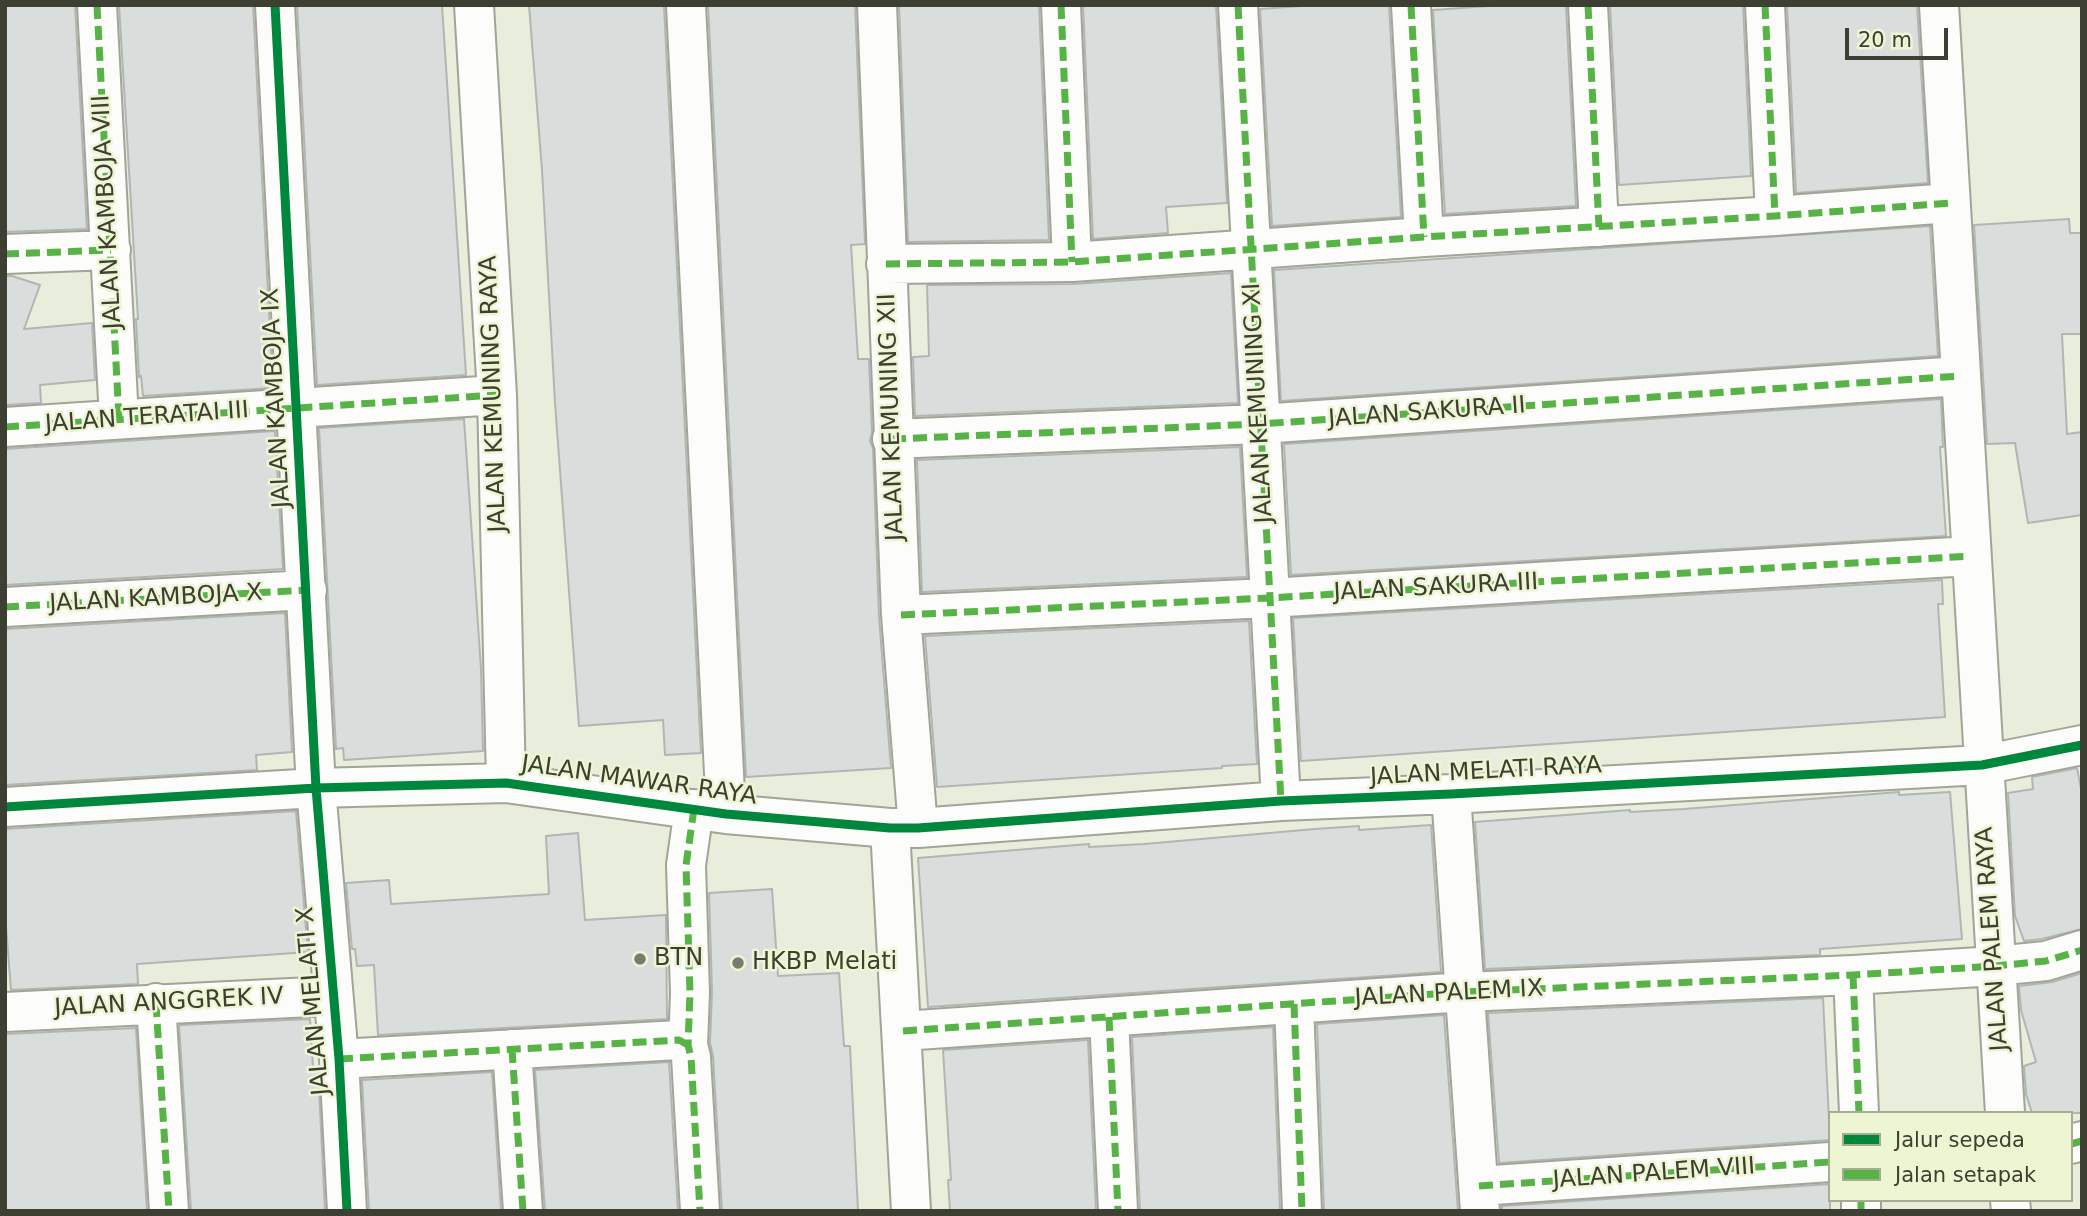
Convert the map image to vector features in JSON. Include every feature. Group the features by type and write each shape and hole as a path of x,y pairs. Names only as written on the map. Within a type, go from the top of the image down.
{"street":[{"name":"JALAN KAMBOJA VIII","path":"97,5 118,419"},
{"name":"JALAN KAMBOJA IX","path":"275,5 316,788"},
{"name":"JALAN KEMUNING RAYA","path":"474,5 497,395 506,783"},
{"path":"686,5 710,812 686,865 691,993 688,1045 691,1057 700,1211"},
{"name":"JALAN KEMUNING XII","path":"877,5 901,615 903,1031 911,1211"},
{"path":"1061,5 1072,262"},
{"name":"JALAN KEMUNING XI","path":"1238,5 1281,801"},
{"path":"1411,5 1424,237"},
{"path":"1588,5 1599,227"},
{"path":"1765,5 1775,216"},
{"name":"JALAN PALEM RAYA","path":"1939,5 1982,765 2005,1111"},
{"path":"886,264 1072,262 1950,203"},
{"path":"5,254 111,250"},
{"name":"JALAN SAKURA II","path":"892,439 1260,424 1960,376"},
{"name":"JALAN TERATAI III","path":"5,427 497,395"},
{"name":"JALAN SAKURA III","path":"901,615 1269,598 1970,556"},
{"name":"JALAN KAMBOJA X","path":"5,607 307,590"},
{"name":"JALAN MELATI RAYA","path":"904,828 1281,801 1982,765 2082,744"},
{"name":"JALAN MAWAR RAYA","path":"5,807 316,788 506,783 710,812 904,828"},
{"name":"JALAN MELATI X","path":"316,788 339,1059 347,1211"},
{"path":"1451,794 1479,1198"},
{"name":"JALAN PALEM IX","path":"903,1031 1464,992 1853,975 2046,961 2082,950"},
{"path":"1853,975 1858,1111"},
{"name":"JALAN ANGGREK IV","path":"5,1012 332,996"},
{"path":"156,1003 169,1211"},
{"path":"1294,1004 1302,1211"},
{"path":"1109,1017 1118,1211"},
{"path":"339,1059 679,1040 688,1045"},
{"path":"512,1049 523,1211"},
{"name":"JALAN PALEM VIII","path":"1479,1198 1828,1162"}],"building":[{"path":"5,5 75,5 87,229 5,232"},
{"path":"119,5 253,5 273,388 143,396 141,376 139,377 138,319"},
{"path":"297,5 442,5 466,375 317,385"},
{"path":"529,5 664,5 701,753 665,755 663,720 579,726"},
{"path":"708,5 855,5 865,244 851,245 858,359 869,359 872,432 870,441 873,448 879,617 891,768 746,777"},
{"path":"899,5 1039,5 1049,240 908,242"},
{"path":"1083,5 1216,5 1227,203 1166,207 1168,233 1093,239"},
{"path":"1315,5 1389,5 1401,217 1272,226 1260,9"},
{"path":"1503,5 1566,5 1576,206 1445,214 1433,10"},
{"path":"1610,5 1743,5 1751,176 1619,185"},
{"path":"1787,5 1917,5 1928,183 1796,193"},
{"path":"2069,219 2070,233 2082,233 2082,334 2062,334 2067,434 2082,432 2082,515 2028,523 2015,443 1987,444 1974,225"},
{"path":"1930,226 1938,356 1281,401 1274,270"},
{"path":"1231,273 1238,403 915,416 913,357 929,356 927,285 1073,284"},
{"path":"5,276 40,285 24,329 92,323 95,380 40,385 41,403 5,405"},
{"path":"1941,399 1943,447 1940,447 1946,536 1291,575 1284,444"},
{"path":"464,419 481,669 483,751 344,760 343,748 336,749 319,428"},
{"path":"275,431 283,569 5,585 5,449"},
{"path":"1240,447 1247,577 922,592 917,460"},
{"path":"1942,580 1943,604 1938,604 1945,717 1301,761 1293,618"},
{"path":"285,613 292,752 256,755 257,770 5,785 5,629"},
{"path":"1249,621 1257,764 937,787 925,636"},
{"path":"2077,768 2082,794 2082,929 2024,941 2015,916 2008,793 2033,789 2032,777"},
{"path":"1899,792 1899,795 1950,792 1962,939 1820,949 1820,955 1485,969 1475,822"},
{"path":"296,811 308,952 137,964 138,984 11,990 5,914 5,829"},
{"path":"1431,825 1441,972 928,1007 918,858 1089,844 1089,847 1144,844 1359,826 1359,830"},
{"path":"578,833 585,920 666,915 667,1019 378,1035 374,965 357,966 355,949 352,949 346,883 389,880 391,904 549,894 546,836"},
{"path":"772,889 778,976 839,973 844,1046 850,1046 858,1211 722,1211 710,1043 712,992 709,893"},
{"path":"2082,973 2082,1113 2031,1111 2026,1094 2024,1066 2036,1062 2021,1010 2019,986 2052,982"},
{"path":"1823,998 1828,1140 1499,1163 1488,1013"},
{"path":"1444,1015 1458,1211 1324,1211 1317,1024"},
{"path":"310,1019 313,1067 318,1067 325,1211 191,1211 179,1025"},
{"path":"1273,1027 1280,1211 1140,1211 1132,1037"},
{"path":"136,1028 147,1211 5,1211 5,1034"},
{"path":"1088,1040 1096,1211 950,1211 948,1180 951,1180 943,1050"},
{"path":"669,1062 678,1211 545,1211 535,1070"},
{"path":"492,1072 501,1211 369,1211 362,1080"},
{"path":"1828,1184 1830,1211 1502,1211 1502,1206"}],"marked path":[{"path":"97,5 119,419"},
{"path":"1061,5 1072,262"},
{"path":"1238,5 1281,801"},
{"path":"1411,5 1424,237"},
{"path":"1588,5 1599,227"},
{"path":"1765,5 1775,216"},
{"path":"886,264 1072,262 1950,203"},
{"path":"5,254 111,250"},
{"path":"892,439 1260,424 1960,376"},
{"path":"5,427 497,395"},
{"path":"901,615 1269,598 1970,556"},
{"path":"5,607 307,590"},
{"path":"694,809 686,865 690,993 688,1045 691,1057 700,1211"},
{"path":"903,1031 1464,992 1995,966 2046,961 2082,950"},
{"path":"1853,975 1859,1111"},
{"path":"156,1003 169,1211"},
{"path":"1294,1004 1302,1211"},
{"path":"1109,1017 1118,1211"},
{"path":"339,1059 679,1040 688,1045"},
{"path":"512,1049 523,1211"},
{"path":"2073,1143 2082,1141"},
{"path":"1479,1186 1828,1162"},
{"path":"1861,1202 1861,1211"}],"cycle path":[{"path":"275,5 316,788 339,1059 347,1211"},
{"path":"5,807 316,788 506,783 726,814 918,828 1281,801 1982,765 2082,745"}],"place":[{"name":"BTN","path":"640,959"},
{"name":"HKBP Melati","path":"738,963"}]}
